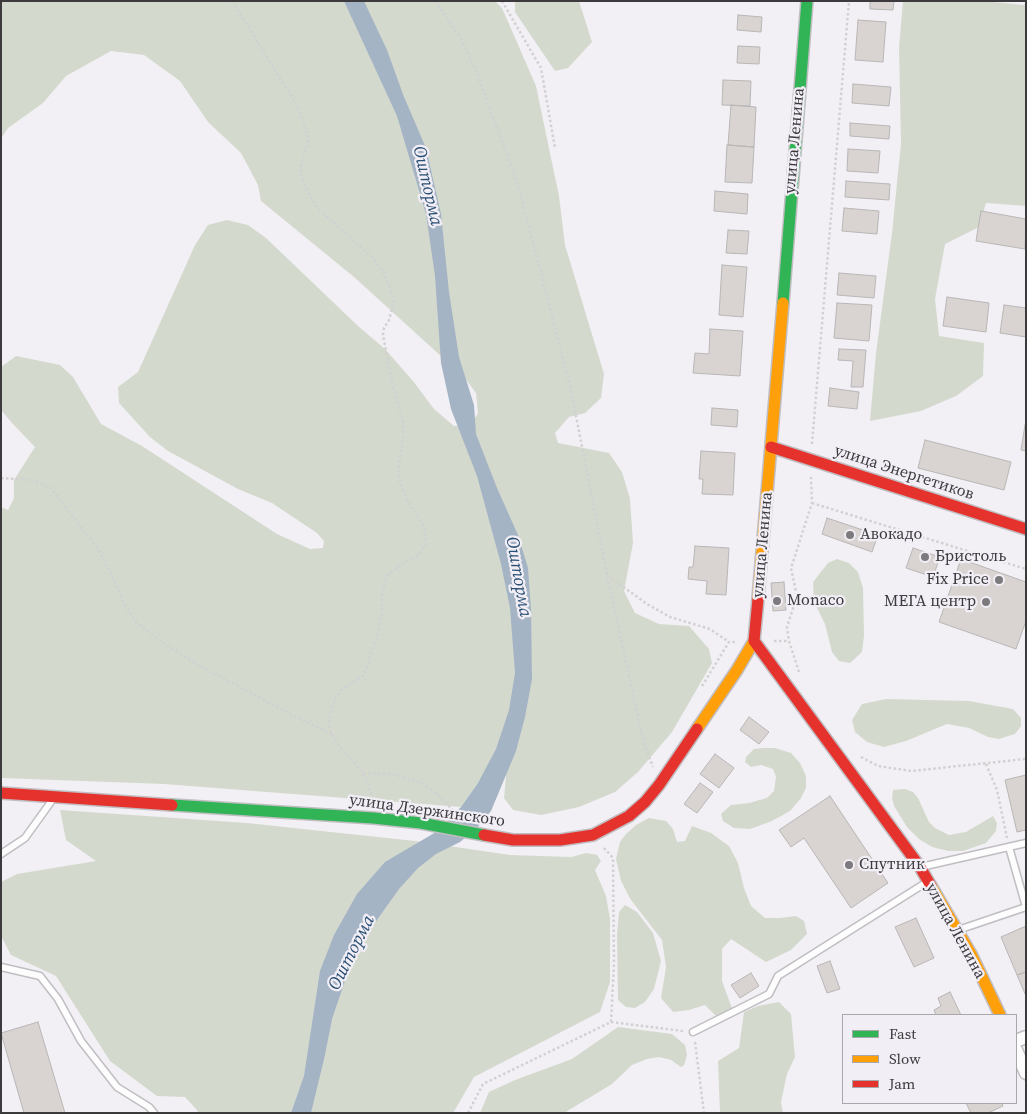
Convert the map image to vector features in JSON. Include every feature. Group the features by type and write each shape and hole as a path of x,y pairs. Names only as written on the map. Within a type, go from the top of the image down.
{"street":[{"name":"улица Ленина","path":"807,1 754,641 920,867 971,954 1000,1014"},
{"name":"улица Энергетиков","path":"771,447 1026,530"},
{"name":"улица Дзержинского","path":"1,793 373,818 421,823 513,840 560,840 593,835 629,816 645,802 659,785 737,670 754,641"},
{"path":"1017,1052 1026,1073"}],"lane":[{"path":"1,854 25,838 55,797"},
{"path":"920,867 1026,843"},
{"path":"957,931 1026,907 1010,847"},
{"path":"693,1032 769,994 778,976 928,882"},
{"path":"2,966 40,976 58,998 81,1041 117,1087 149,1107 154,1113"}],"path":[{"path":"232,1 298,107 308,139 300,168 309,194 318,209 371,256 383,271 390,285 394,301 389,320 384,328 384,335 393,387 403,421 403,439 398,470 406,499 424,526 426,544 418,554 396,567 387,576 382,596 382,613 377,637 368,665 363,676 343,688 336,697 330,714 329,726 340,747 363,773 372,795"},
{"path":"435,1 460,37 475,68 518,185 570,385 606,574 644,744 659,785"},
{"path":"502,1 540,68 554,148"},
{"path":"1,478 32,480 51,488 99,551 124,603 136,622 159,640 198,665 332,734"},
{"path":"812,503 1026,569"},
{"path":"606,574 647,604 670,617 710,629 729,642"},
{"path":"836,752 845,750 878,766 911,771 1026,759"},
{"path":"986,764 996,790 1010,847"},
{"path":"363,773 393,774 421,783 434,792 453,810"},
{"path":"593,835 613,858 614,964 611,1022"},
{"path":"468,1113 483,1084 611,1022 693,1032 704,1113"}],"shaded area":[{"path":"1,1 495,1 502,8 536,86 559,196 565,245 604,374 601,398 585,413 569,417 555,433 558,443 609,453 622,472 630,499 633,543 624,591 635,613 659,624 689,626 709,649 712,663 672,732 638,772 615,792 579,807 541,815 513,810 504,798 506,775 501,767 478,783 461,807 164,784 1,778 1,507 8,510 14,498 14,480 35,447 1,410 1,367 16,356 60,365 73,377 101,424 142,446 277,534 310,549 323,548 324,541 317,533 272,503 238,489 168,451 150,437 119,403 118,387 138,372 195,245 208,225 227,220 248,225 266,238 358,326 385,349 434,409 454,426 471,425 478,413 476,393 464,377 354,277 261,201 258,185 241,153 208,122 180,81 144,55 111,51 66,76 43,103 8,128 1,139"},
{"path":"515,1 579,1 592,42 568,68 555,71 515,12"},
{"path":"903,1 984,1 1024,5 1026,1 1026,206 986,203 979,227 945,244 935,299 939,336 984,343 983,376 956,396 921,411 870,421 876,353 892,233 901,143 899,48"},
{"path":"837,559 849,563 858,572 863,588 864,636 862,652 850,663 839,661 832,652 825,624 814,602 813,582 828,563"},
{"path":"886,699 969,701 1013,709 1021,718 1021,726 1015,734 999,739 988,737 969,728 947,724 906,741 884,747 867,742 855,732 852,720 862,704"},
{"path":"775,748 791,753 800,763 806,776 806,788 801,798 790,811 772,821 750,829 734,828 723,821 721,814 731,805 767,798 774,791 776,777 773,769 761,765 751,767 745,762 746,757 754,749"},
{"path":"905,789 913,792 918,798 929,822 935,828 949,835 966,832 993,816 997,823 996,831 986,843 963,851 948,851 932,847 919,839 907,827 894,806 893,790"},
{"path":"60,810 247,823 415,841 510,855 571,857 586,853 597,855 601,861 595,870 606,896 610,919 610,982 600,1012 474,1077 453,1113 198,1113 185,1097 157,1096 110,1061 56,976 11,955 1,936 1,882 17,874 96,861 66,840"},
{"path":"649,818 666,821 673,829 677,842 685,841 692,826 711,833 729,846 738,863 751,906 765,918 796,916 804,921 807,934 791,950 766,962 731,939 722,949 722,981 733,1011 719,1019 705,1005 673,1012 661,998 666,967 662,940 631,900 621,881 616,859 620,842 626,834 636,825"},
{"path":"625,905 637,912 653,933 661,961 654,989 645,1002 635,1008 626,1007 618,1000 617,934 619,912"},
{"path":"779,1002 791,1014 795,1057 787,1074 781,1102 783,1113 720,1113 718,1061 739,1048 744,1012 758,1006"},
{"path":"618,1027 672,1034 685,1045 687,1055 684,1065 681,1067 671,1060 659,1057 632,1065 612,1084 564,1113 480,1113 489,1092 515,1080 572,1059"}],"water":[{"name":"Ошторма","path":"344,1 364,1 387,50 404,97 426,148 441,214 449,292 459,357 474,405 476,434 518,535 528,568 531,609 532,679 516,751 491,811 477,828 460,842 436,854 418,868 399,889 367,934 349,969 332,1019 311,1113 291,1113 304,1076 320,971 334,935 357,894 385,862 436,832 461,807 478,783 496,749 509,710 515,673 510,608 501,564 477,476 451,409 441,363 435,276 426,214 397,116"}],"building":[{"path":"870,1 894,1 893,10 870,9"},
{"path":"738,15 762,17 761,32 737,30"},
{"path":"858,20 886,22 883,62 855,60"},
{"path":"738,46 760,47 759,64 737,63"},
{"path":"723,80 751,81 750,106 722,105"},
{"path":"853,84 891,87 889,106 852,103"},
{"path":"731,105 756,107 754,147 728,145"},
{"path":"850,123 890,126 889,139 850,136"},
{"path":"727,145 754,147 752,183 725,182"},
{"path":"848,149 880,151 878,173 847,171"},
{"path":"846,181 890,184 889,200 845,197"},
{"path":"715,191 748,194 747,214 714,211"},
{"path":"844,208 879,211 877,234 842,231"},
{"path":"981,211 1026,219 1025,249 976,241"},
{"path":"728,230 749,231 747,254 726,253"},
{"path":"722,265 747,267 743,317 719,315"},
{"path":"839,273 876,276 874,298 837,295"},
{"path":"947,297 989,303 986,332 943,326"},
{"path":"837,303 872,305 869,341 834,338"},
{"path":"1004,305 1026,308 1026,337 1000,333"},
{"path":"710,329 743,331 740,376 693,373 695,353 709,354"},
{"path":"839,349 866,350 863,387 851,387 853,361 838,360"},
{"path":"830,388 859,392 857,409 828,406"},
{"path":"712,408 738,410 737,427 711,425"},
{"path":"1026,425 1026,451 1021,450"},
{"path":"925,440 1011,462 1004,490 918,468"},
{"path":"701,451 735,453 733,495 702,494 703,479 699,479"},
{"name":"Авокадо","path":"827,518 878,535 872,552 822,534"},
{"path":"695,546 729,548 726,595 706,594 707,581 688,579 689,567 693,567"},
{"path":"913,548 940,557 933,577 906,568"},
{"name":"МЕГА центр","path":"961,559 1026,582 1026,621 1016,649 939,622"},
{"path":"784,582 786,610 773,611 771,583"},
{"path":"749,717 769,732 759,744 740,730"},
{"path":"715,754 734,768 719,788 700,774"},
{"path":"1026,775 1026,830 1017,832 1005,780"},
{"path":"700,783 713,792 697,813 684,804"},
{"name":"Спутник","path":"830,796 888,883 851,908 804,838 791,847 779,830"},
{"path":"916,918 934,958 914,967 895,927"},
{"path":"1026,926 1026,972 1017,975 1001,937"},
{"path":"830,961 840,989 827,993 817,966"},
{"path":"1026,972 1026,996 1017,975"},
{"path":"751,973 759,986 740,998 731,985"},
{"path":"950,992 961,1014 936,1014 934,1010 941,1006 938,998"},
{"path":"38,1022 65,1113 24,1113 1,1033"},
{"path":"966,1104 1002,1104 1003,1106 988,1113 971,1113"}],"traffic: fast":[{"path":"783,303 807,1"},
{"path":"172,805 373,818 421,823 484,835"}],"traffic: slow":[{"path":"758,599 783,303"},
{"path":"697,729 754,641"},
{"path":"931,886 971,954 1000,1014"}],"traffic: jam":[{"path":"771,447 1026,529"},
{"path":"758,599 754,641 920,867 931,886"},
{"path":"484,835 513,840 560,840 593,835 629,816 645,802 659,785 697,729"},
{"path":"1,793 172,805"}],"place":[{"name":"Авокадо","path":"850,535"},
{"name":"Бристоль","path":"925,557"},
{"name":"Fix Price","path":"999,580"},
{"name":"Monaco","path":"777,601"},
{"name":"МЕГА центр","path":"986,602"},
{"name":"Спутник","path":"849,865"}]}
